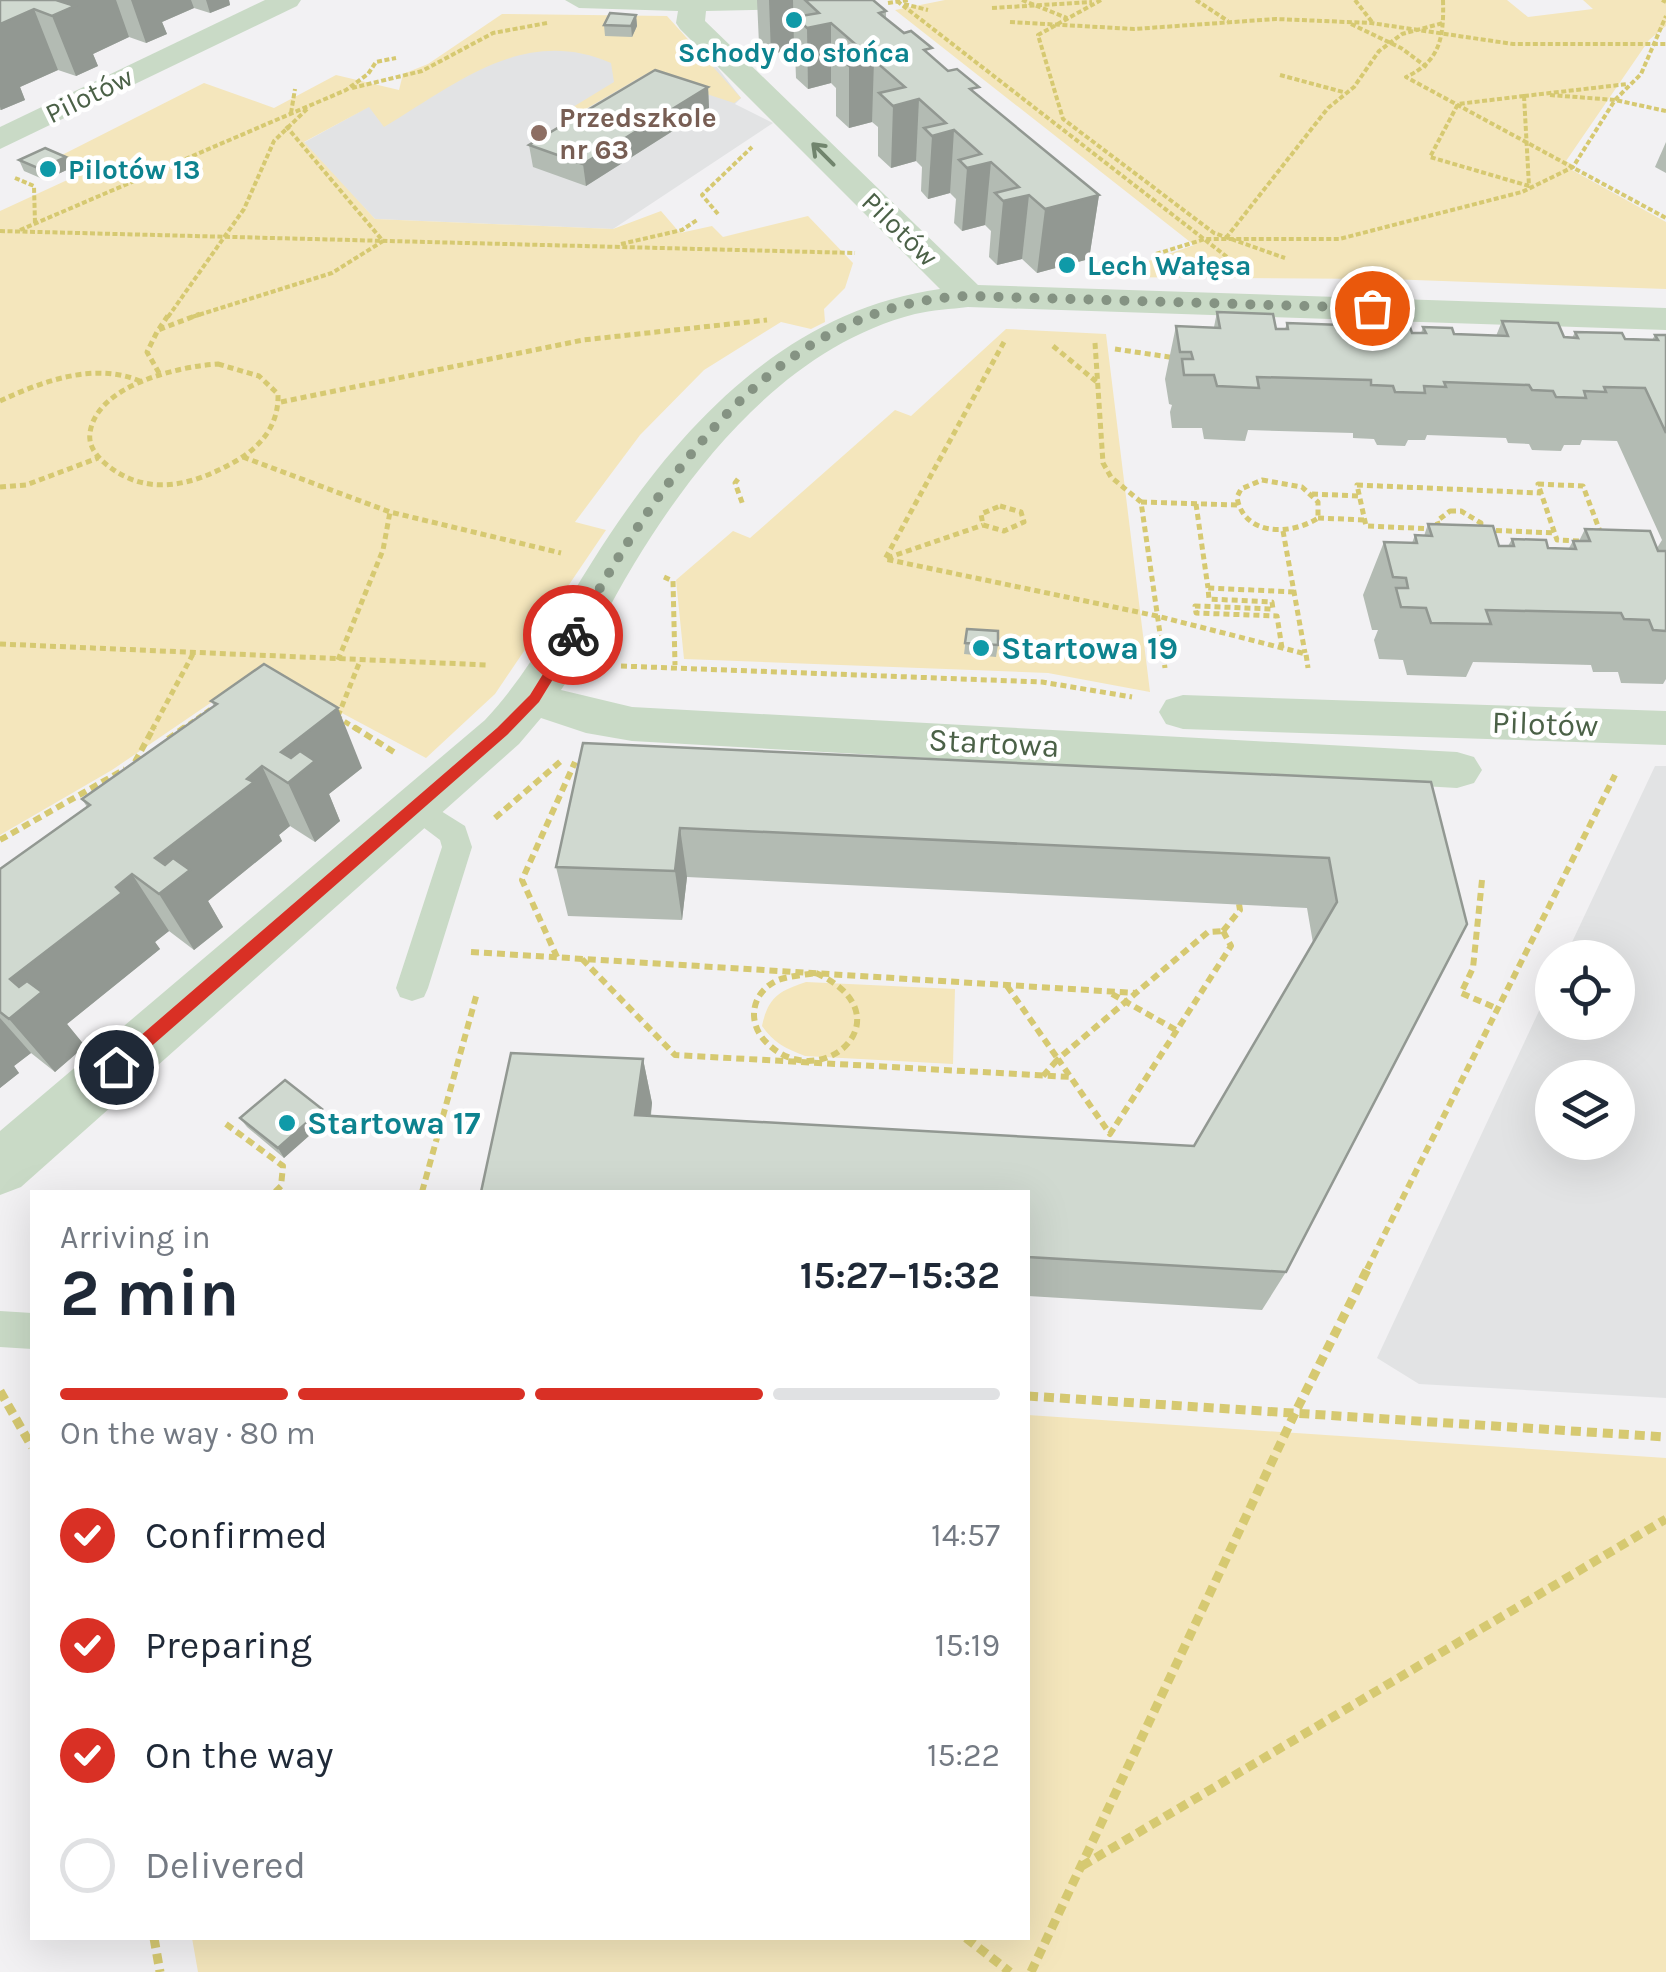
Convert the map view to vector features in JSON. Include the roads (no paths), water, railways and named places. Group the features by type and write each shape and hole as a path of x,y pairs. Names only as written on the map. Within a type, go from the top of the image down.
{"street":[{"name":"Pilotów","path":"0,139 287,0"},
{"path":"579,0 693,4 843,0"},
{"name":"Pilotów","path":"693,4 690,23 968,296 1666,319"},
{"path":"0,1168 430,795 545,683 612,565 690,452 759,385 802,352 862,316 935,297 968,296"},
{"name":"Startowa","path":"545,683 586,716 611,720 1457,770"},
{"name":"Pilotów","path":"1176,699 1316,716 1666,728"}],"lane":[{"path":"412,988 457,847 454,834 430,795"},
{"path":"0,1329 30,1331"}],"place":[{"name":"Schody do słońca","path":"794,20"},
{"name":"Przedszkole nr 63","path":"539,133"},
{"name":"Pilotów 13","path":"48,169"},
{"name":"Lech Wałęsa","path":"1067,265"},
{"name":"Startowa 19","path":"981,648"},
{"name":"Startowa 17","path":"287,1123"}]}
